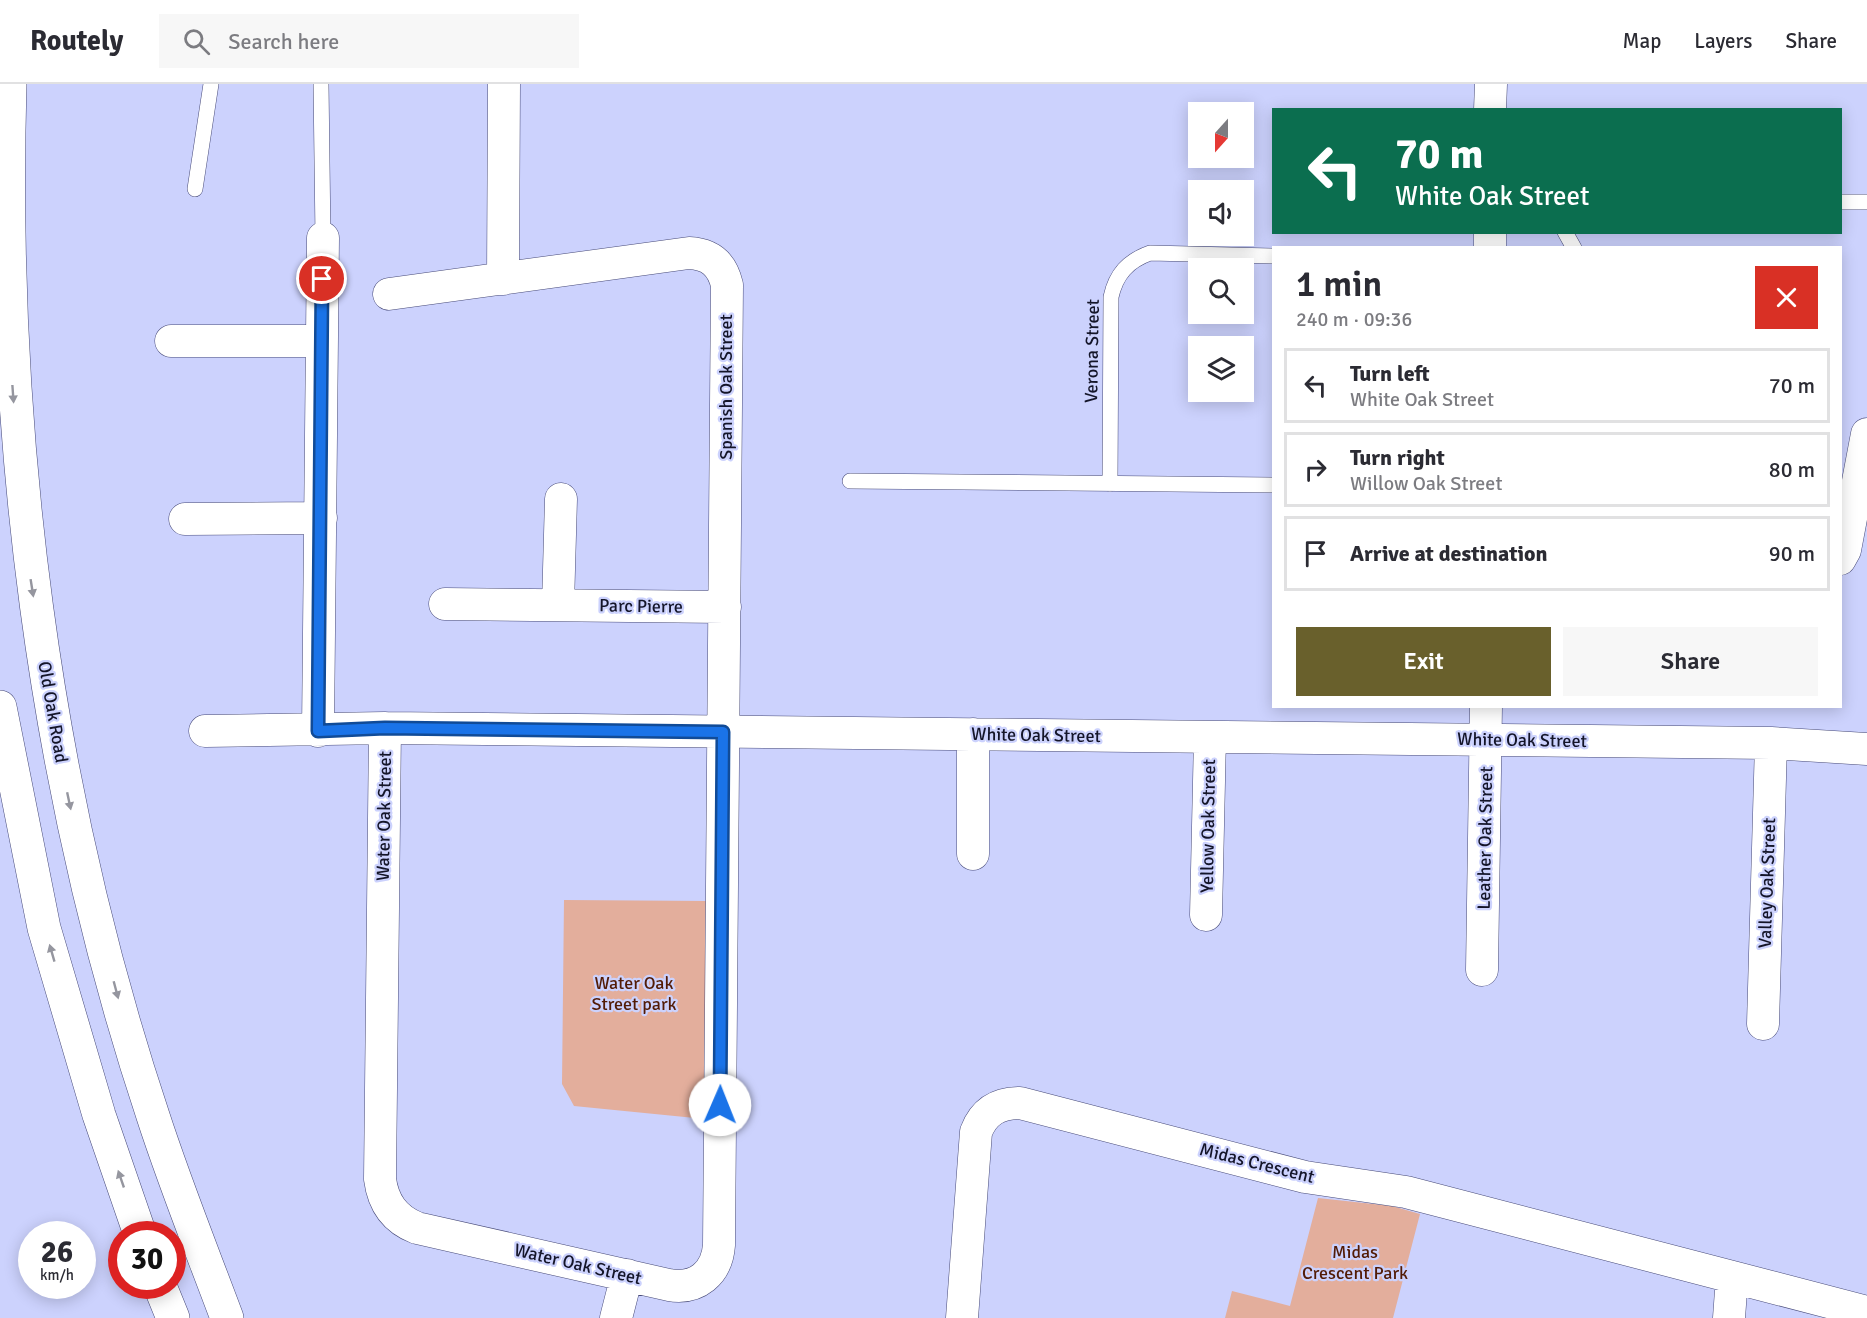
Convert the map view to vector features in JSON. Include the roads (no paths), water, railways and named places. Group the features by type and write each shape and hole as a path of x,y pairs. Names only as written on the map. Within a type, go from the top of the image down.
{"main road":[{"name":"Old Oak Road","path":"10,84 6,251 9,345 29,568 63,772 86,877 149,1103 227,1318"},
{"path":"0,707 44,928 99,1114 136,1221"},
{"path":"165,1299 173,1318"}],"street":[{"path":"503,279 504,84"},
{"path":"1490,108 1491,84"},
{"path":"318,731 321,518 320,341 323,238"},
{"name":"Spanish Oak Street","path":"389,294 689,253 701,254 720,267 727,285 723,732"},
{"path":"171,341 320,341"},
{"path":"1842,555 1845,550 1867,434"},
{"path":"558,605 561,499"},
{"path":"184,519 321,518"},
{"name":"Parc Pierre","path":"445,604 725,607"},
{"name":"Leather Oak Street","path":"1482,970 1486,708"},
{"name":"White Oak Street","path":"206,731 318,731 385,728 1485,739 1771,743 1867,749"},
{"name":"Water Oak Street","path":"385,728 380,1179 382,1193 394,1214 417,1228 678,1286 696,1284 710,1273 718,1254 723,732"},
{"path":"973,734 973,855"},
{"name":"Yellow Oak Street","path":"1206,915 1210,737"},
{"name":"Valley Oak Street","path":"1763,1024 1771,743"},
{"name":"Midas Crescent","path":"962,1318 976,1132 991,1111 1008,1103 1020,1103 1305,1177 1406,1192 1867,1312"},
{"path":"616,1318 627,1275"},
{"path":"1730,1318 1732,1277"}],"lane":[{"path":"195,189 211,84"},
{"path":"321,84 323,238"},
{"path":"1842,202 1867,202"},
{"name":"Verona Street","path":"1110,484 1111,297 1119,275 1137,258 1150,253 1272,256"},
{"path":"850,482 1272,485"}],"park label":[{"name":"Water Oak Street park","path":"634,993"},
{"name":"Midas Crescent Park","path":"1355,1262"}]}
